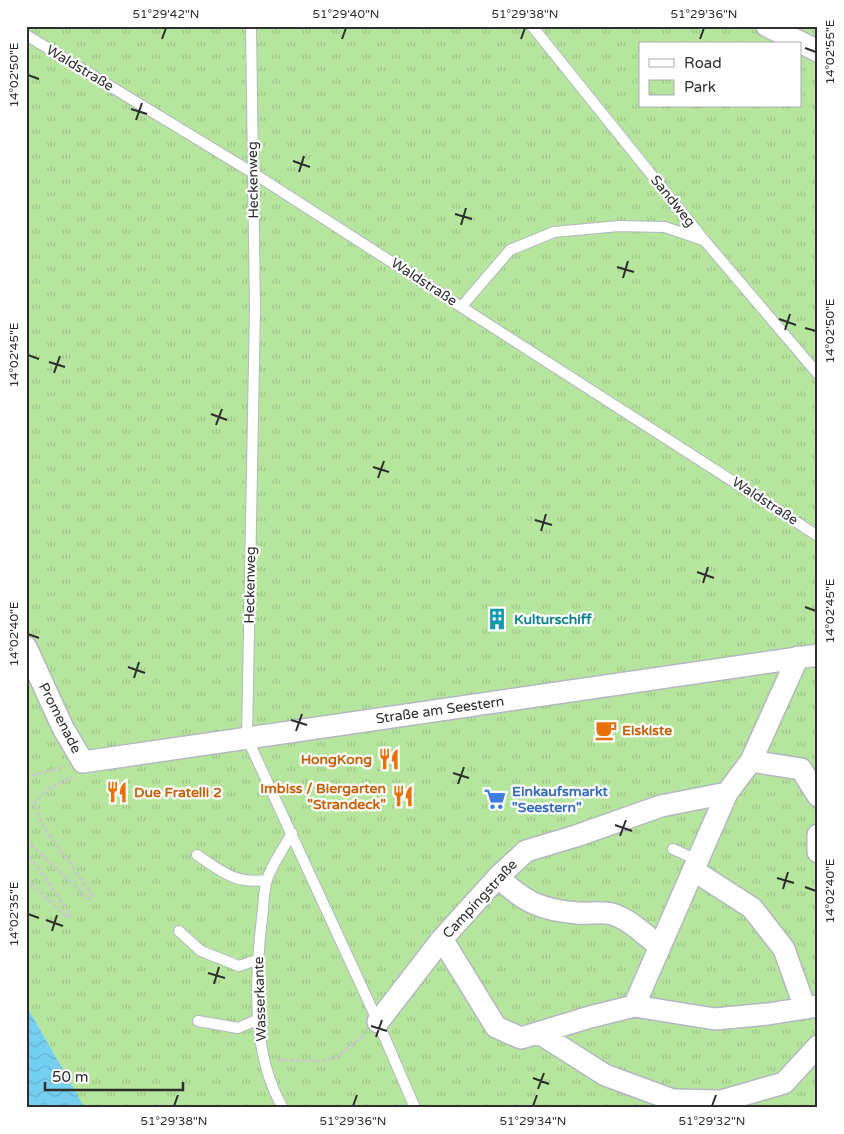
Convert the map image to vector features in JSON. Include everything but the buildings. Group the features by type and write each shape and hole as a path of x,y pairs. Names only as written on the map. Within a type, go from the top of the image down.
{"street":[{"path":"766,26 799,42"},
{"path":"802,43 818,51"},
{"name":"Promenade","path":"26,647 63,728 79,769"},
{"path":"634,1006 727,792 752,761 808,656"},
{"name":"Straße am Seestern","path":"79,769 247,738 808,656"},
{"path":"752,761 801,769 815,786"},
{"name":"Campingstraße","path":"378,1022 442,939 498,877 526,851 576,836 661,806 727,792"},
{"path":"818,835 818,852"},
{"path":"442,939 496,1027 521,1038 590,1016 634,1006 715,1019 768,1014 811,1007 784,949 752,908 695,865"},
{"path":"498,877 517,895 545,908 577,913 611,914 630,922 660,947"},
{"path":"538,1033 605,1075 673,1100 721,1101 784,1083 818,1046"}],"lane":[{"name":"Heckenweg","path":"251,26 255,308 247,738 378,1022 415,1108"},
{"name":"Sandweg","path":"532,26 704,240 818,374"},
{"name":"Waldstraße","path":"26,35 253,173 818,536"},
{"path":"462,306 510,250 554,232 619,226 665,227 704,240"},
{"name":"Wasserkante","path":"283,1108 278,1100 263,1060 259,1019 257,960 267,880 292,833"},
{"path":"673,849 695,865"},
{"path":"197,855 231,877 253,881 267,880"},
{"path":"179,931 201,951 239,966 257,960"},
{"path":"198,1021 238,1028 259,1019"}],"path":[{"path":"26,777 79,769"},
{"path":"26,840 89,899 93,896 42,824 34,803 49,788 79,769"},
{"path":"26,851 71,915 67,918 26,878"},
{"path":"263,1060 323,1060 338,1056 378,1022"}],"green space":[{"path":"26,26 818,26 818,1108 85,1108 26,1005"}],"water":[{"path":"26,1005 85,1108 26,1108"}],"place":[{"name":"Kulturschiff","path":"497,619"},
{"name":"Eiskiste","path":"606,730"},
{"name":"HongKong","path":"389,759"},
{"name":"Due Fratelli 2","path":"117,792"},
{"name":"Imbiss / Biergarten \"Strandeck\"","path":"403,796"},
{"name":"Einkaufsmarkt \"Seestern\"","path":"495,799"}]}
